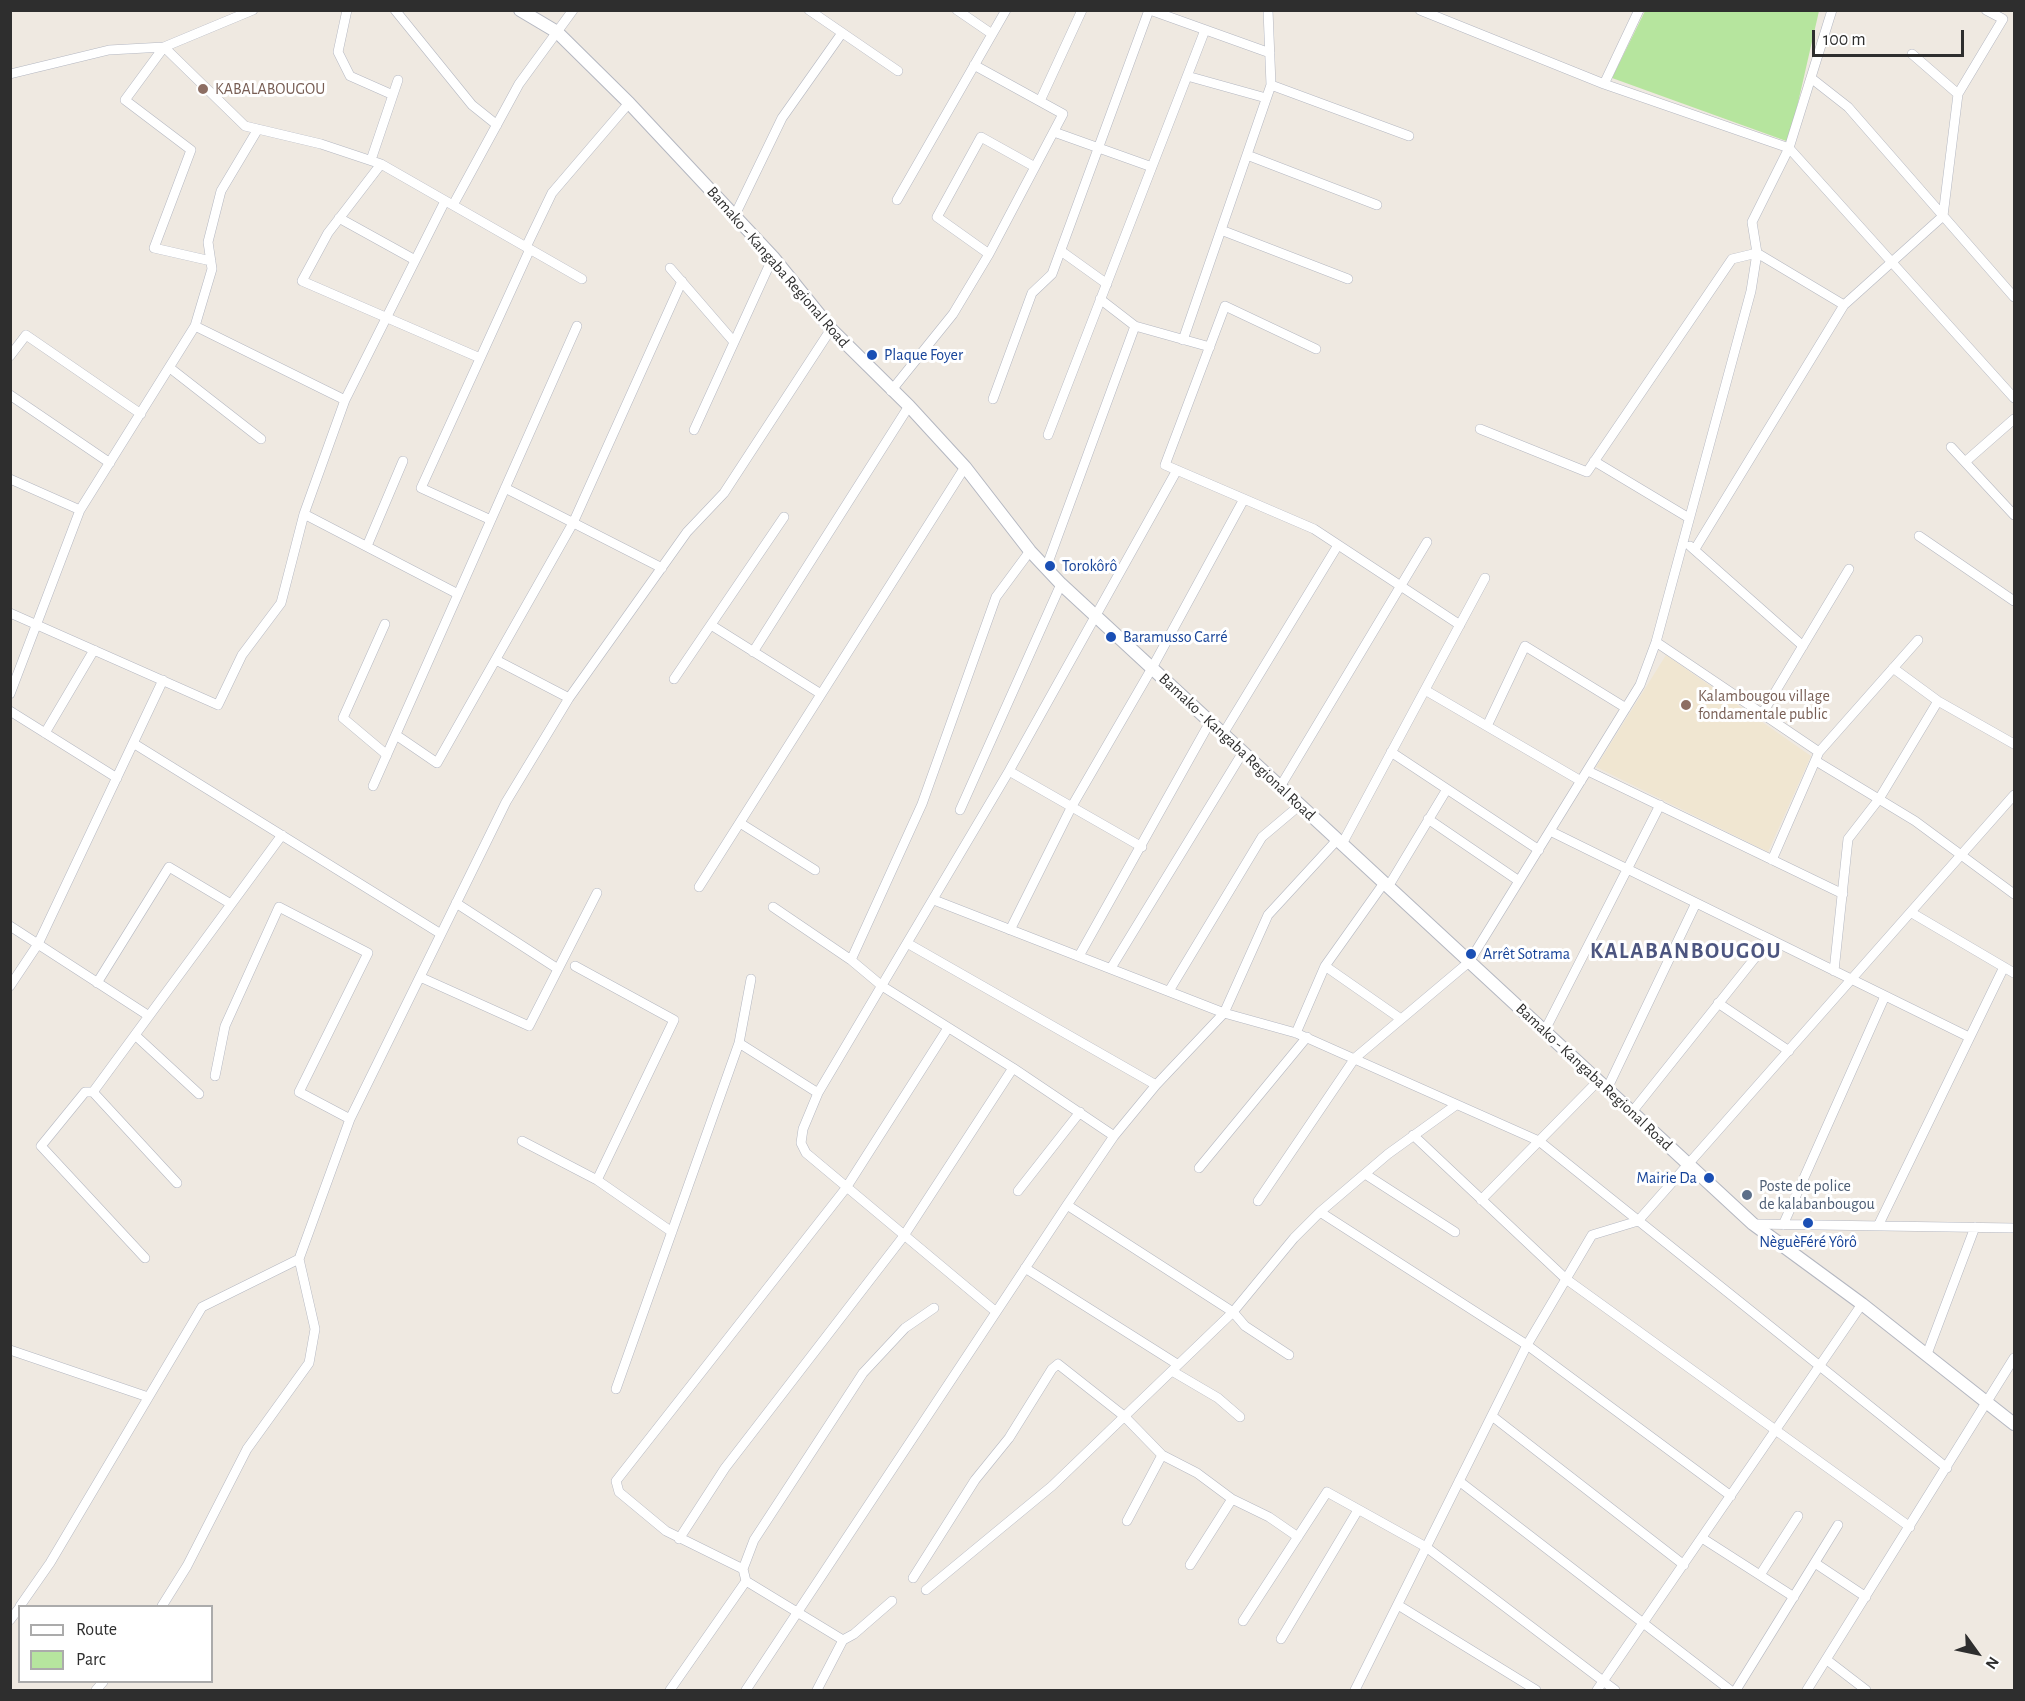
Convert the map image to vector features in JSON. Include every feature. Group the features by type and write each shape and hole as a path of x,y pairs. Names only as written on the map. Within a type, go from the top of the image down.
{"street":[{"path":"10,74 110,50 164,47 253,10"},
{"path":"347,10 338,52 350,76 393,95"},
{"path":"395,10 471,105 497,125"},
{"name":"Bamako - Kangaba Regional Road","path":"520,10 557,32 629,103 735,215 773,257 831,329 891,391 909,406 965,467 1030,551 1061,584 1753,1224 1862,1304 2014,1424"},
{"path":"10,613 218,705 242,655 281,603 304,514 345,400 386,318 416,260 519,84 573,10"},
{"path":"809,10 898,71"},
{"path":"957,10 992,34"},
{"path":"897,200 1006,10"},
{"path":"1040,101 1082,10"},
{"path":"993,399 1032,293 1052,274 1150,10 1270,52"},
{"path":"1183,340 1271,85 1268,10"},
{"path":"1420,10 1443,15 1604,84 1790,148 2014,398"},
{"path":"1604,84 1639,10"},
{"path":"1258,1201 1354,1058 1469,962 1641,685 1656,642 1751,291 1757,253 1752,222 1790,148 1832,10"},
{"path":"1695,549 1844,305 1942,216 1958,94 2002,19 1988,11"},
{"path":"1048,435 1205,30"},
{"path":"735,215 782,118 842,33"},
{"path":"164,47 245,126 321,144 381,164 582,279"},
{"path":"164,47 125,100 191,150 154,248 211,261"},
{"path":"1912,54 1958,94"},
{"path":"891,391 953,314 989,254 1063,114 974,65"},
{"path":"1187,76 1266,98"},
{"path":"1811,78 1848,107 2014,297"},
{"path":"371,160 398,80"},
{"path":"1271,85 1408,136"},
{"path":"491,520 420,488 552,193 629,103"},
{"path":"10,694 80,510 195,326 212,269 208,242 221,190 258,129"},
{"path":"1053,132 1152,167"},
{"path":"989,254 937,217 981,136 1035,167"},
{"path":"1247,155 1377,205"},
{"path":"381,164 328,232 302,281 480,358"},
{"path":"339,218 416,260"},
{"path":"1221,230 1348,279"},
{"path":"1061,251 1107,284"},
{"path":"1480,429 1587,472 1732,259 1757,253 1844,305"},
{"path":"694,430 773,257"},
{"path":"670,268 734,342"},
{"path":"396,735 437,763 573,523 681,281"},
{"path":"1100,300 1135,326 1210,347"},
{"path":"1316,349 1225,306 1165,465 1314,529 1460,625"},
{"path":"195,326 345,400"},
{"path":"1046,568 1135,326"},
{"path":"373,786 577,327"},
{"path":"163,1605 187,1566 247,1449 309,1364 315,1329 299,1259 350,1119 506,802 569,698 687,532 724,493 831,329"},
{"path":"10,356 26,335 141,414"},
{"path":"170,368 261,439"},
{"path":"10,395 110,463"},
{"path":"753,652 909,406"},
{"path":"1965,462 2014,419"},
{"path":"1951,447 2014,515"},
{"path":"367,546 403,461"},
{"path":"1594,461 1689,518"},
{"path":"699,887 965,467"},
{"path":"995,1311 903,1237 806,1153 801,1143 802,1129 818,1093 1009,771 1177,470"},
{"path":"10,479 80,510"},
{"path":"506,488 662,568"},
{"path":"1010,930 1072,806 1152,668 1245,499"},
{"path":"304,514 458,594"},
{"path":"674,679 784,517"},
{"path":"1919,537 2014,601"},
{"path":"1684,540 1803,646"},
{"path":"1280,787 1428,542"},
{"path":"1223,735 1338,545"},
{"path":"851,960 922,804 996,597 1030,551"},
{"path":"1762,714 1849,570"},
{"path":"746,1690 944,1394 995,1311 1114,1136 1156,1085 1224,1013 1268,915 1340,842 1485,578"},
{"path":"960,810 1061,584"},
{"path":"385,624 343,718 387,754"},
{"path":"711,625 821,694"},
{"path":"1773,860 1818,756 1918,640"},
{"path":"1656,642 1762,714 2014,894"},
{"path":"1487,726 1525,646 1626,708"},
{"path":"45,733 94,650"},
{"path":"496,660 569,698"},
{"path":"1893,668 1938,701 2014,744"},
{"path":"10,986 38,944 163,680"},
{"path":"1425,690 1581,781"},
{"path":"1834,971 1848,839 1879,799 1938,701"},
{"path":"10,711 117,778"},
{"path":"1079,956 1210,722"},
{"path":"133,743 441,934"},
{"path":"1111,969 1243,752"},
{"path":"1391,752 1539,850"},
{"path":"1009,771 1142,847"},
{"path":"1588,771 1843,894"},
{"path":"1296,1033 1325,966 1386,885 1447,789"},
{"path":"1355,1690 1527,1345 1592,1235 1638,1221 1963,856 2014,795"},
{"path":"1169,991 1262,837 1300,805"},
{"path":"1544,1032 1660,806"},
{"path":"1428,819 1520,881"},
{"path":"740,823 815,870"},
{"path":"1550,831 1969,1037"},
{"path":"93,1092 282,835"},
{"path":"97,982 169,867 231,903"},
{"path":"420,976 529,1026 597,893"},
{"path":"934,900 1224,1013 1296,1033 1539,1141 1947,1468"},
{"path":"456,903 558,969"},
{"path":"1481,1200 1539,1141 1602,1085 1696,903"},
{"path":"214,1076 225,1026 279,907 368,953 299,1092 350,1119"},
{"path":"773,907 851,960 882,986 1013,1068 1114,1136"},
{"path":"1912,913 2014,973"},
{"path":"10,926 149,1016"},
{"path":"1632,1113 1770,939"},
{"path":"907,944 1156,1085"},
{"path":"575,966 674,1020 597,1180"},
{"path":"1325,966 1401,1019"},
{"path":"1878,1226 2004,967"},
{"path":"616,1389 739,1043 751,979"},
{"path":"1783,1225 1885,996"},
{"path":"1718,1003 1790,1051"},
{"path":"743,1569 679,1539 619,1492 616,1481 846,1188 948,1028"},
{"path":"135,1035 199,1094"},
{"path":"1199,1168 1307,1038"},
{"path":"739,1043 818,1093"},
{"path":"679,1539 725,1468 903,1237 1013,1068"},
{"path":"145,1258 41,1146 85,1092 93,1092 177,1183"},
{"path":"926,1590 1052,1486 1233,1312 1294,1238 1320,1212 1413,1135 1456,1105"},
{"path":"1018,1191 1080,1112"},
{"path":"1413,1135 1566,1279 1910,1527"},
{"path":"522,1141 597,1180 672,1232"},
{"path":"1365,1174 1455,1232"},
{"path":"1067,1205 1233,1312 1245,1326 1289,1355"},
{"path":"1320,1212 1527,1345 1731,1496"},
{"path":"1753,1224 2014,1228"},
{"path":"1927,1354 1975,1227"},
{"path":"21,1605 50,1563 202,1306 299,1259"},
{"path":"1025,1268 1218,1398 1240,1418"},
{"path":"1597,1690 1862,1304"},
{"path":"843,1640 746,1581 743,1569 754,1540 863,1373 905,1328 934,1308"},
{"path":"10,1350 148,1397"},
{"path":"1807,1690 2014,1358"},
{"path":"913,1578 975,1480 1009,1438 1052,1369 1058,1364 1065,1367 1124,1416 1162,1455 1197,1473 1232,1498 1269,1517 1298,1538"},
{"path":"1492,1416 1684,1564"},
{"path":"1127,1521 1162,1455"},
{"path":"1459,1480 1642,1625 1730,1690"},
{"path":"1243,1621 1328,1492 1426,1547 1615,1690"},
{"path":"1190,1565 1232,1498"},
{"path":"1281,1639 1358,1510"},
{"path":"1760,1575 1797,1516"},
{"path":"1736,1690 1838,1525"},
{"path":"1702,1538 1794,1597"},
{"path":"1815,1563 1866,1597"},
{"path":"670,1690 746,1581"},
{"path":"817,1690 843,1640 854,1634 892,1601"},
{"path":"1398,1605 1536,1690"},
{"path":"1827,1660 1866,1690"}],"shaded area":[{"name":"Kalambougou village fondamentale public","path":"1666,655 1811,756 1768,852 1596,767"}],"green space":[{"path":"1645,11 1819,11 1789,142 1612,78"}],"place":[{"name":"KABALABOUGOU","path":"203,89"},
{"name":"Plaque Foyer","path":"872,355"},
{"name":"Torokôrô","path":"1050,566"},
{"name":"Baramusso Carré","path":"1111,637"},
{"name":"Kalambougou village fondamentale public","path":"1686,705"},
{"name":"Arrêt Sotrama","path":"1471,954"},
{"name":"Mairie Da","path":"1709,1178"},
{"name":"Poste de police de kalabanbougou","path":"1747,1195"},
{"name":"NèguèFéré Yôrô","path":"1808,1223"}],"district":[{"name":"KALABANBOUGOU","path":"1686,951"}]}
